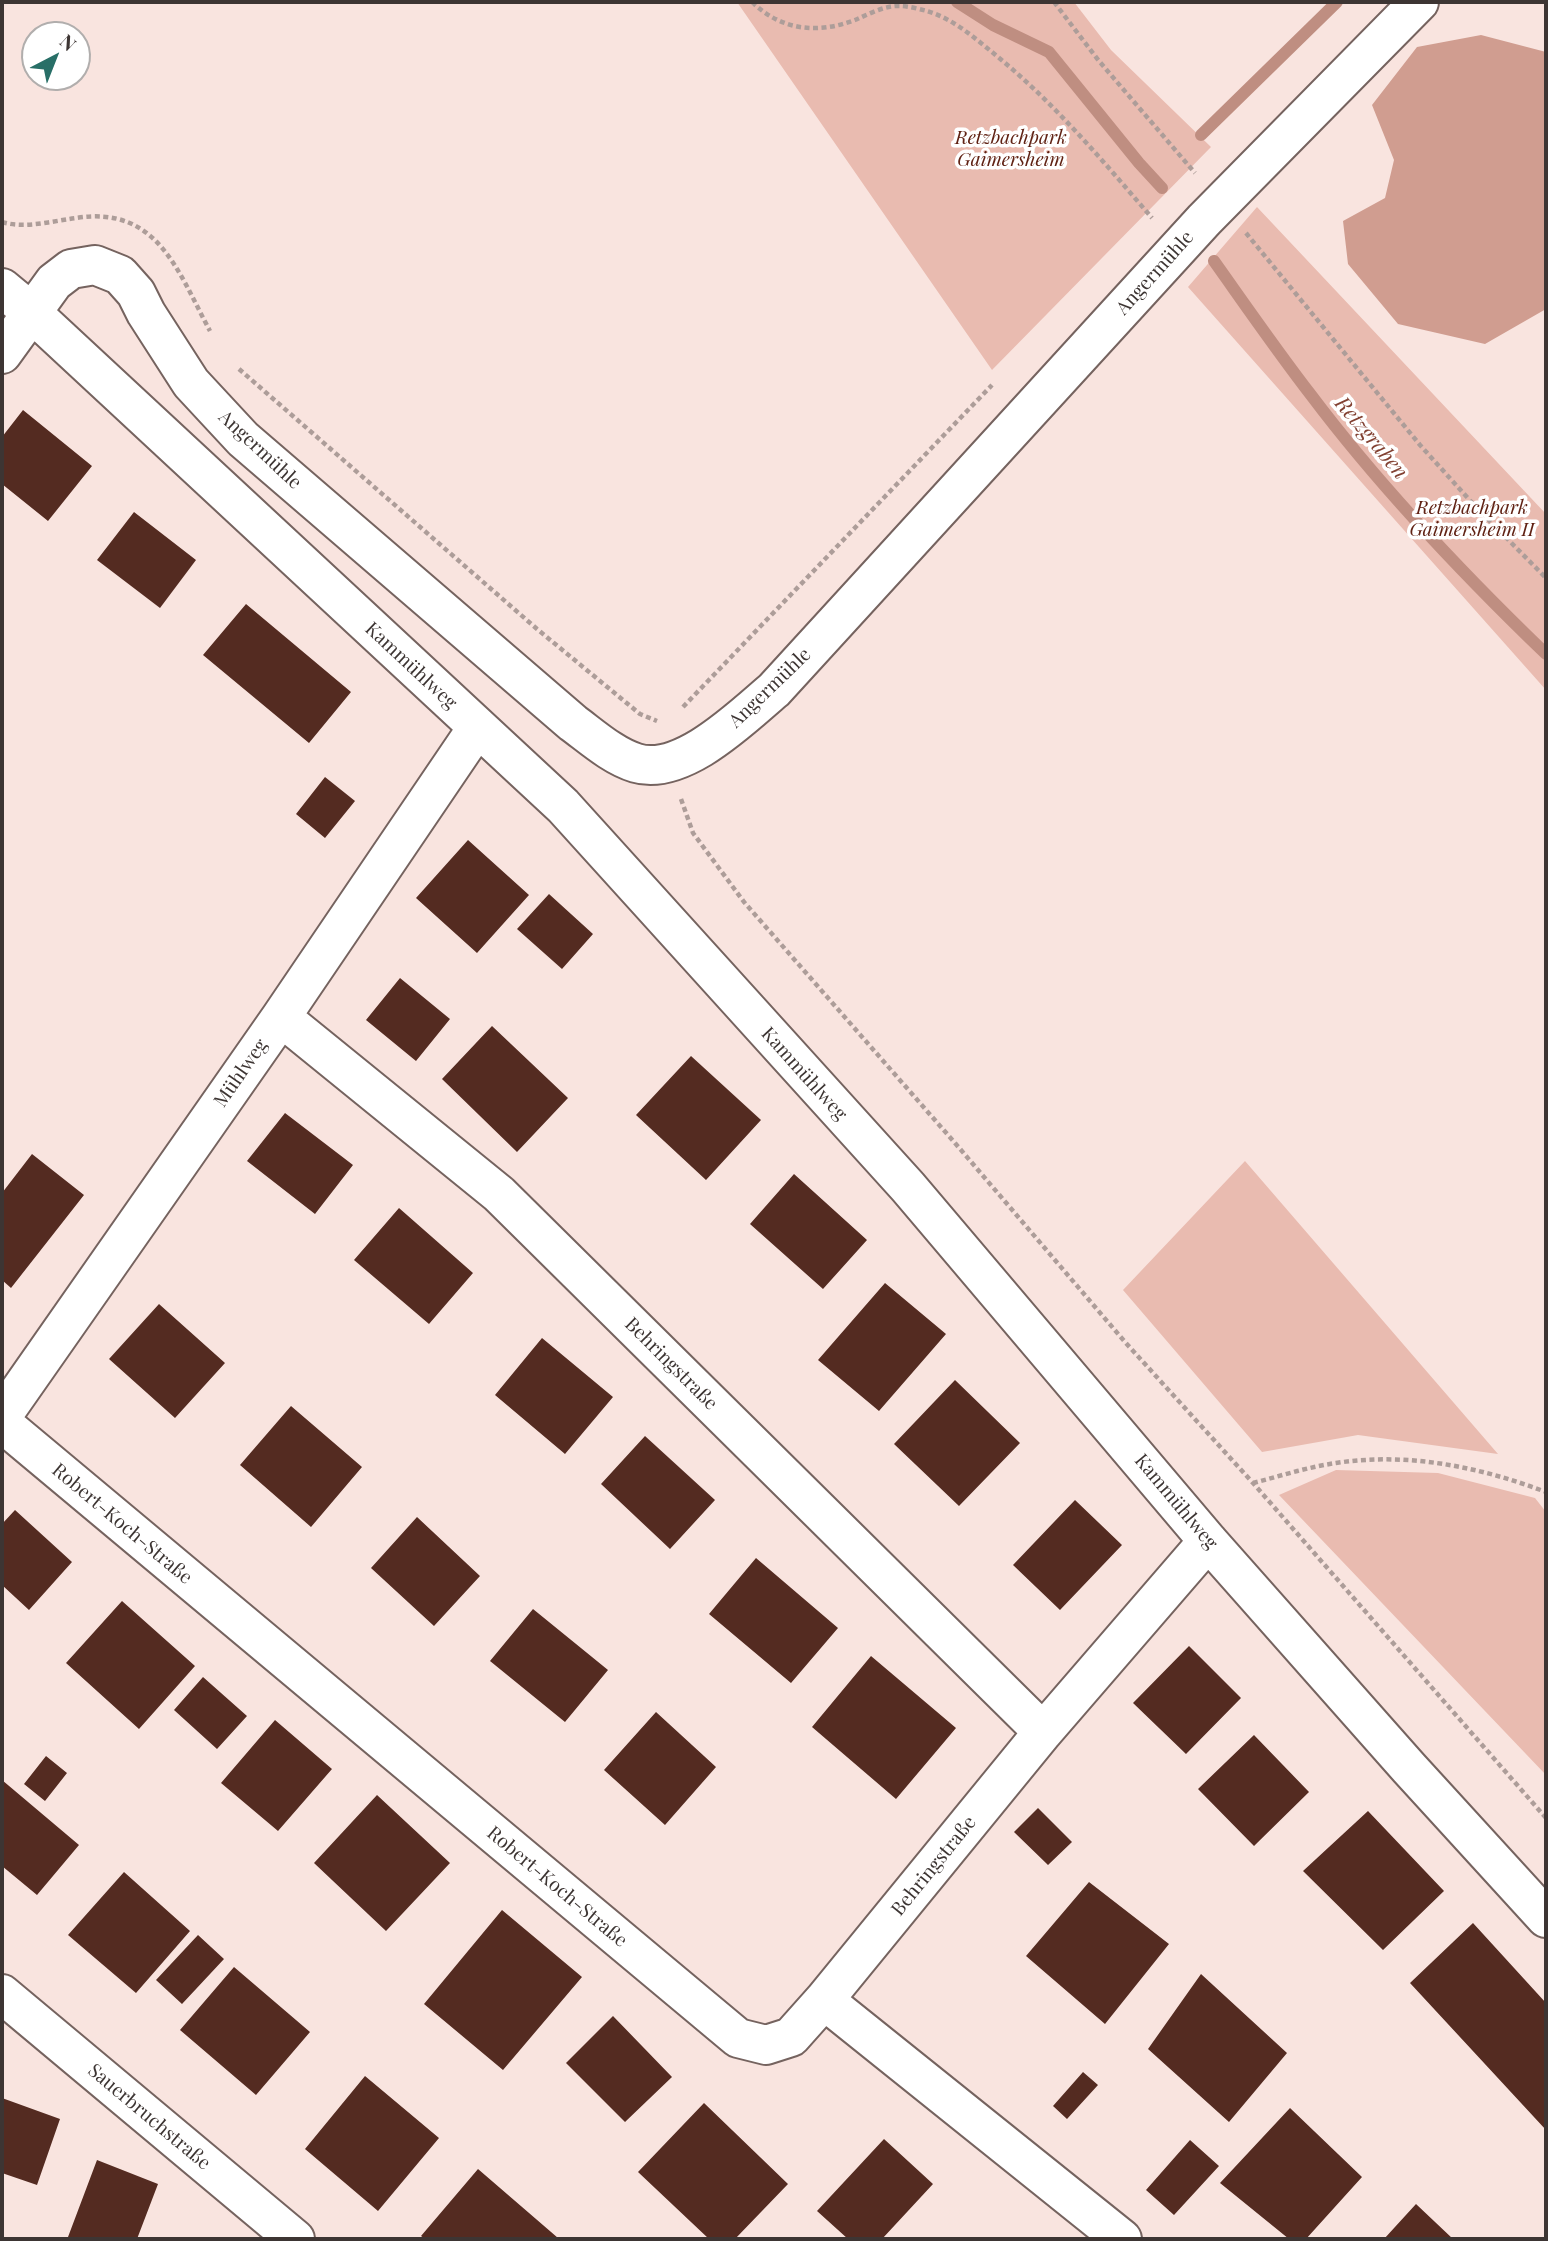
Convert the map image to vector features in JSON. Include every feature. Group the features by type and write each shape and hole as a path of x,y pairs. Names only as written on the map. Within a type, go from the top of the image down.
{"street":[{"name":"Angermühle","path":"2,354 54,282 71,269 95,265 120,275 136,293 191,383 243,439 573,723 612,752 635,763 654,766 669,764 727,730 774,690 1220,202 1419,2"},
{"name":"Kammühlweg","path":"2,288 564,806 908,1187 1208,1541 1546,1918"},
{"name":"Mühlweg","path":"2,1416 281,1017 478,728"},
{"name":"Behringstraße","path":"281,1017 499,1194 1044,1732"},
{"name":"Robert-Koch-Straße","path":"2,1423 738,2038 766,2045 790,2037 824,2000"},
{"name":"Behringstraße","path":"824,2000 1044,1732 1208,1541"},
{"name":"Sauerbruchstraße","path":"2,1994 295,2239"},
{"path":"824,2000 1122,2239"}],"path":[{"path":"752,2 775,18 793,26 813,30 831,28 878,10 900,6 927,11 951,21 1036,89 1088,142 1152,218"},
{"path":"1054,2 1099,61 1220,202 1420,445 1546,578"},
{"path":"1186,182 1205,163"},
{"path":"1142,228 1161,209"},
{"path":"2,222 13,225 36,224 93,215 120,218 144,229 161,244 212,335"},
{"path":"236,366 537,629 640,714 656,721 665,718"},
{"path":"674,715 1000,377"},
{"path":"669,764 693,833 744,902 1125,1342 1253,1483 1546,1818"},
{"path":"1253,1483 1337,1463 1386,1460 1445,1463 1501,1475 1546,1492"}],"green space":[{"name":"Retzbachpark Gaimersheim","path":"737,2 1074,2 1111,50 1211,147 992,370"},
{"name":"Retzbachpark Gaimersheim II","path":"1257,207 1546,514 1546,690 1188,287"},
{"path":"1245,1161 1498,1454 1358,1435 1262,1452 1123,1290"},
{"path":"1336,1470 1438,1473 1535,1498 1546,1512 1546,1775 1279,1495"}],"shaded area":[{"path":"1481,35 1546,52 1546,309 1485,344 1398,324 1348,264 1343,221 1385,198 1394,160 1372,105 1417,47"}],"building":[{"path":"23,410 92,466 48,521 2,484 2,437"},
{"path":"134,512 196,560 160,608 97,560"},
{"path":"246,604 351,692 309,743 203,655"},
{"path":"325,777 355,801 325,838 296,814"},
{"path":"468,840 529,895 477,953 416,898"},
{"path":"549,894 593,934 562,969 517,929"},
{"path":"400,978 450,1019 416,1061 366,1020"},
{"path":"492,1026 568,1098 517,1152 442,1079"},
{"path":"691,1056 761,1120 706,1180 636,1115"},
{"path":"285,1113 353,1165 315,1214 247,1161"},
{"path":"32,1154 84,1195 11,1288 2,1280 2,1193"},
{"path":"794,1174 867,1240 823,1289 750,1224"},
{"path":"399,1208 473,1273 429,1324 354,1260"},
{"path":"885,1283 946,1334 879,1411 818,1360"},
{"path":"159,1304 225,1363 175,1418 109,1359"},
{"path":"542,1338 613,1397 565,1454 495,1395"},
{"path":"955,1380 1020,1443 959,1506 894,1444"},
{"path":"291,1406 362,1467 311,1527 240,1465"},
{"path":"645,1436 715,1500 670,1549 601,1484"},
{"path":"1075,1500 1122,1545 1060,1610 1013,1565"},
{"path":"15,1510 72,1562 29,1610 2,1585 2,1524"},
{"path":"417,1517 480,1576 434,1626 371,1568"},
{"path":"756,1558 838,1628 791,1683 709,1614"},
{"path":"122,1601 195,1666 139,1729 66,1663"},
{"path":"533,1609 608,1670 565,1722 490,1661"},
{"path":"1189,1646 1241,1698 1186,1754 1133,1703"},
{"path":"871,1656 956,1728 896,1799 812,1727"},
{"path":"203,1677 247,1716 217,1749 174,1710"},
{"path":"656,1712 716,1767 665,1825 604,1770"},
{"path":"275,1720 332,1769 278,1831 221,1783"},
{"path":"1254,1735 1309,1792 1254,1846 1198,1789"},
{"path":"46,1756 67,1773 45,1801 24,1784"},
{"path":"2,1780 79,1845 37,1895 2,1866"},
{"path":"377,1795 450,1863 386,1931 314,1863"},
{"path":"1038,1808 1072,1842 1048,1865 1014,1832"},
{"path":"1368,1811 1444,1891 1383,1950 1303,1871"},
{"path":"124,1872 190,1931 136,1993 68,1935"},
{"path":"1089,1882 1169,1944 1105,2024 1026,1956"},
{"path":"502,1910 582,1977 503,2070 424,2004"},
{"path":"1473,1923 1546,2003 1546,2130 1410,1983"},
{"path":"198,1935 224,1959 182,2004 156,1980"},
{"path":"234,1967 310,2032 256,2095 180,2030"},
{"path":"1201,1974 1287,2053 1229,2122 1148,2049"},
{"path":"613,2016 672,2077 625,2122 566,2063"},
{"path":"1083,2072 1098,2085 1067,2119 1053,2106"},
{"path":"365,2076 439,2138 378,2211 305,2149"},
{"path":"2,2098 60,2119 37,2185 2,2173"},
{"path":"704,2103 788,2184 735,2239 709,2239 638,2172"},
{"path":"1290,2108 1362,2177 1306,2239 1289,2239 1220,2183"},
{"path":"884,2139 933,2184 882,2239 848,2239 817,2211"},
{"path":"1190,2140 1219,2166 1174,2215 1146,2190"},
{"path":"97,2160 158,2184 137,2239 68,2237"},
{"path":"478,2169 558,2238 425,2239 421,2236"},
{"path":"1416,2204 1453,2239 1384,2239"}],"waterway":[{"name":"Retzgraben","path":"957,2 993,25 1049,52 1162,188"},
{"path":"1201,135 1337,2"},
{"name":"Retzgraben","path":"1214,261 1298,378 1365,463 1453,561 1546,654"}]}
